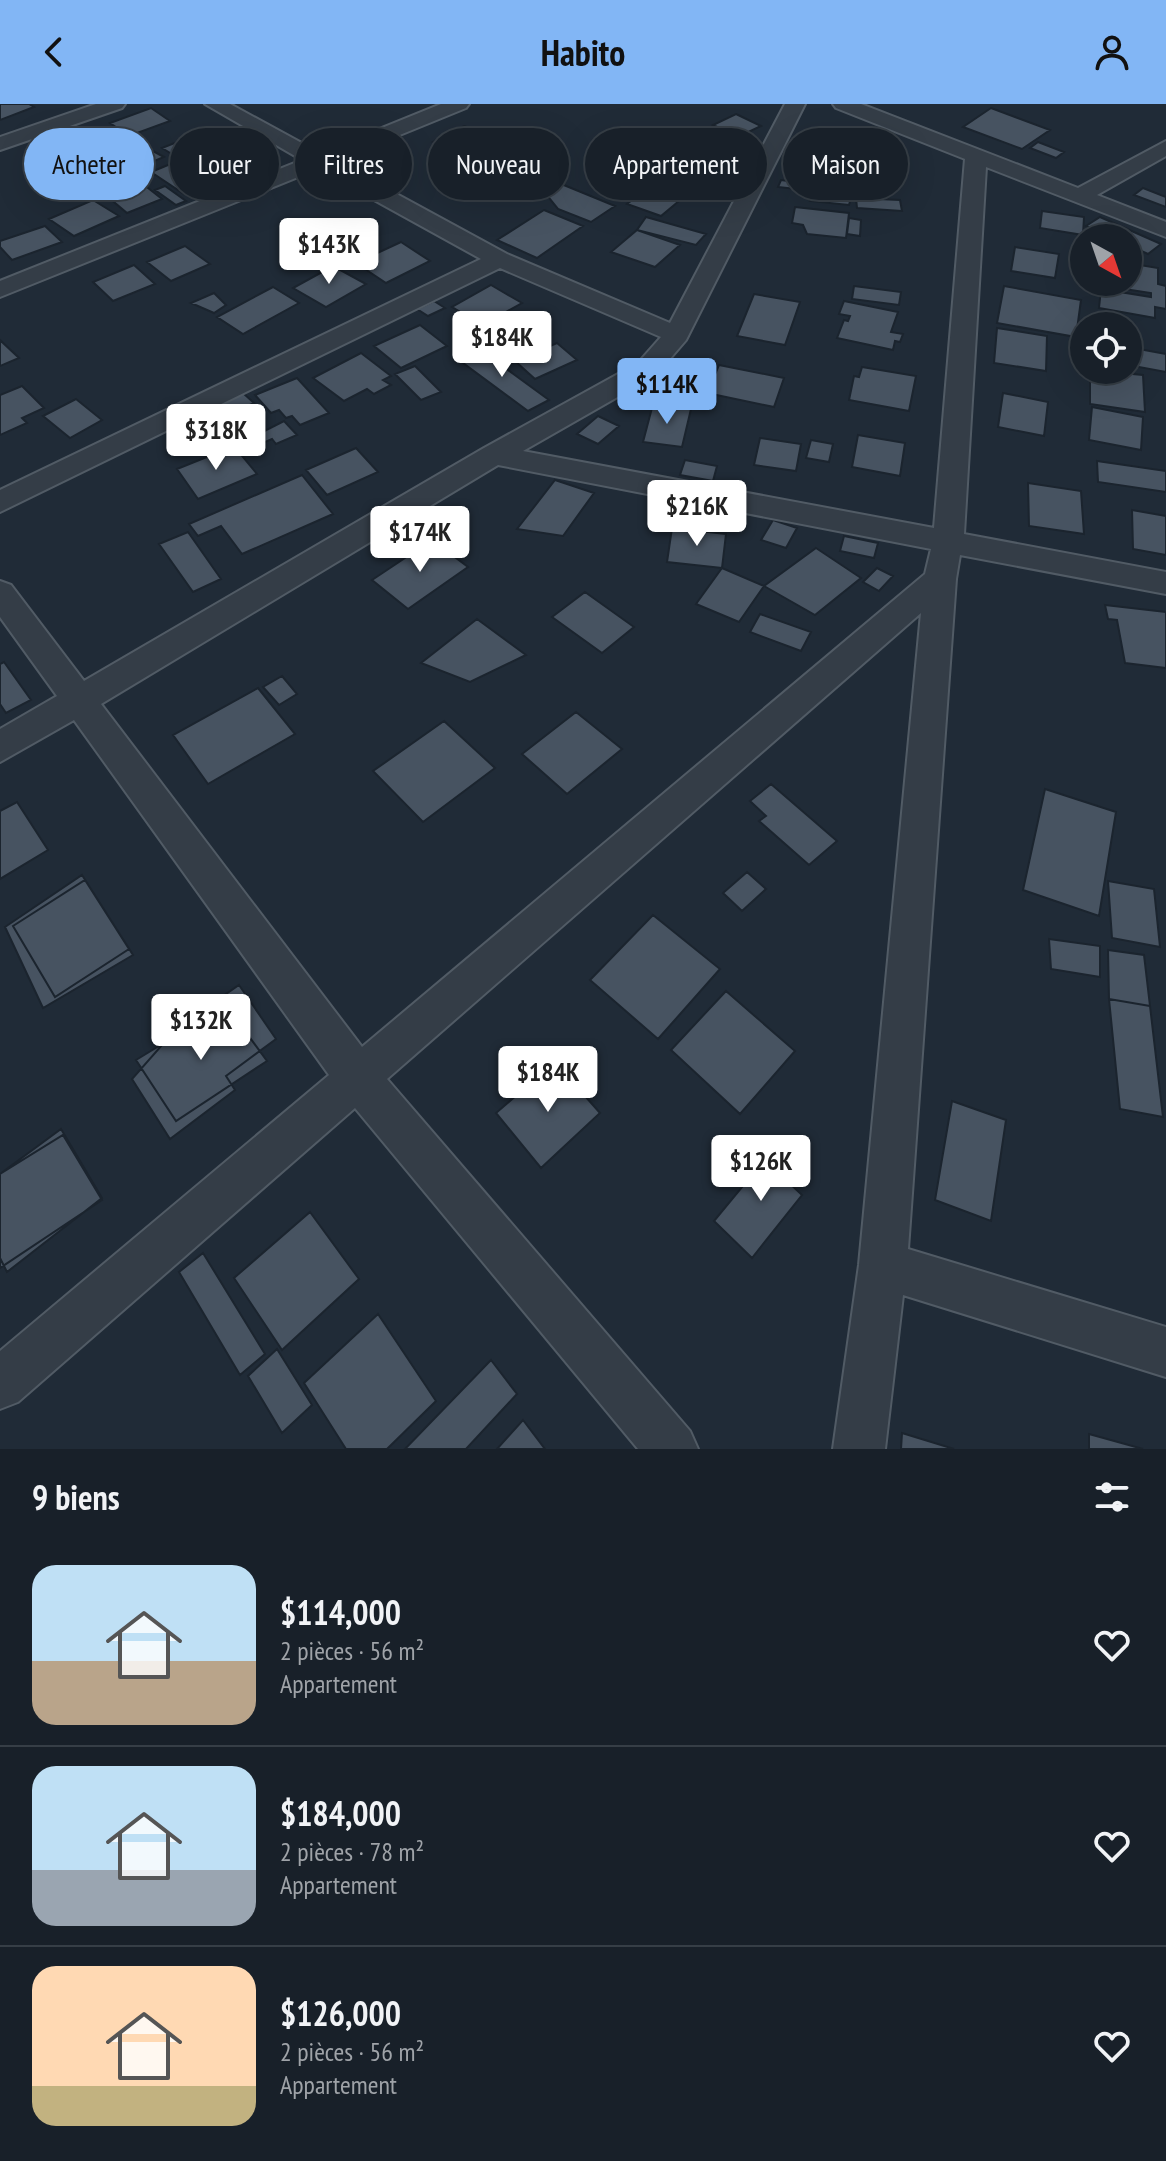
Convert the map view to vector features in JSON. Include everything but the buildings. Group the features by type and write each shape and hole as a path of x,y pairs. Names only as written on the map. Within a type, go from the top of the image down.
{"street":[{"path":"0,144 115,104"},
{"path":"215,104 295,147"},
{"path":"400,128 459,104"},
{"path":"0,747 494,455 647,369 677,335 795,104"},
{"path":"843,104 1166,230"},
{"path":"1080,196 1166,147"},
{"path":"859,1449 883,1265 940,579 948,539 976,156"},
{"path":"0,290 295,171"},
{"path":"391,200 499,259 677,335"},
{"path":"0,502 499,259"},
{"path":"494,455 948,539 1166,583"},
{"path":"0,1384 940,579"},
{"path":"0,593 358,1078 672,1449"},
{"path":"883,1265 1166,1352"}]}
